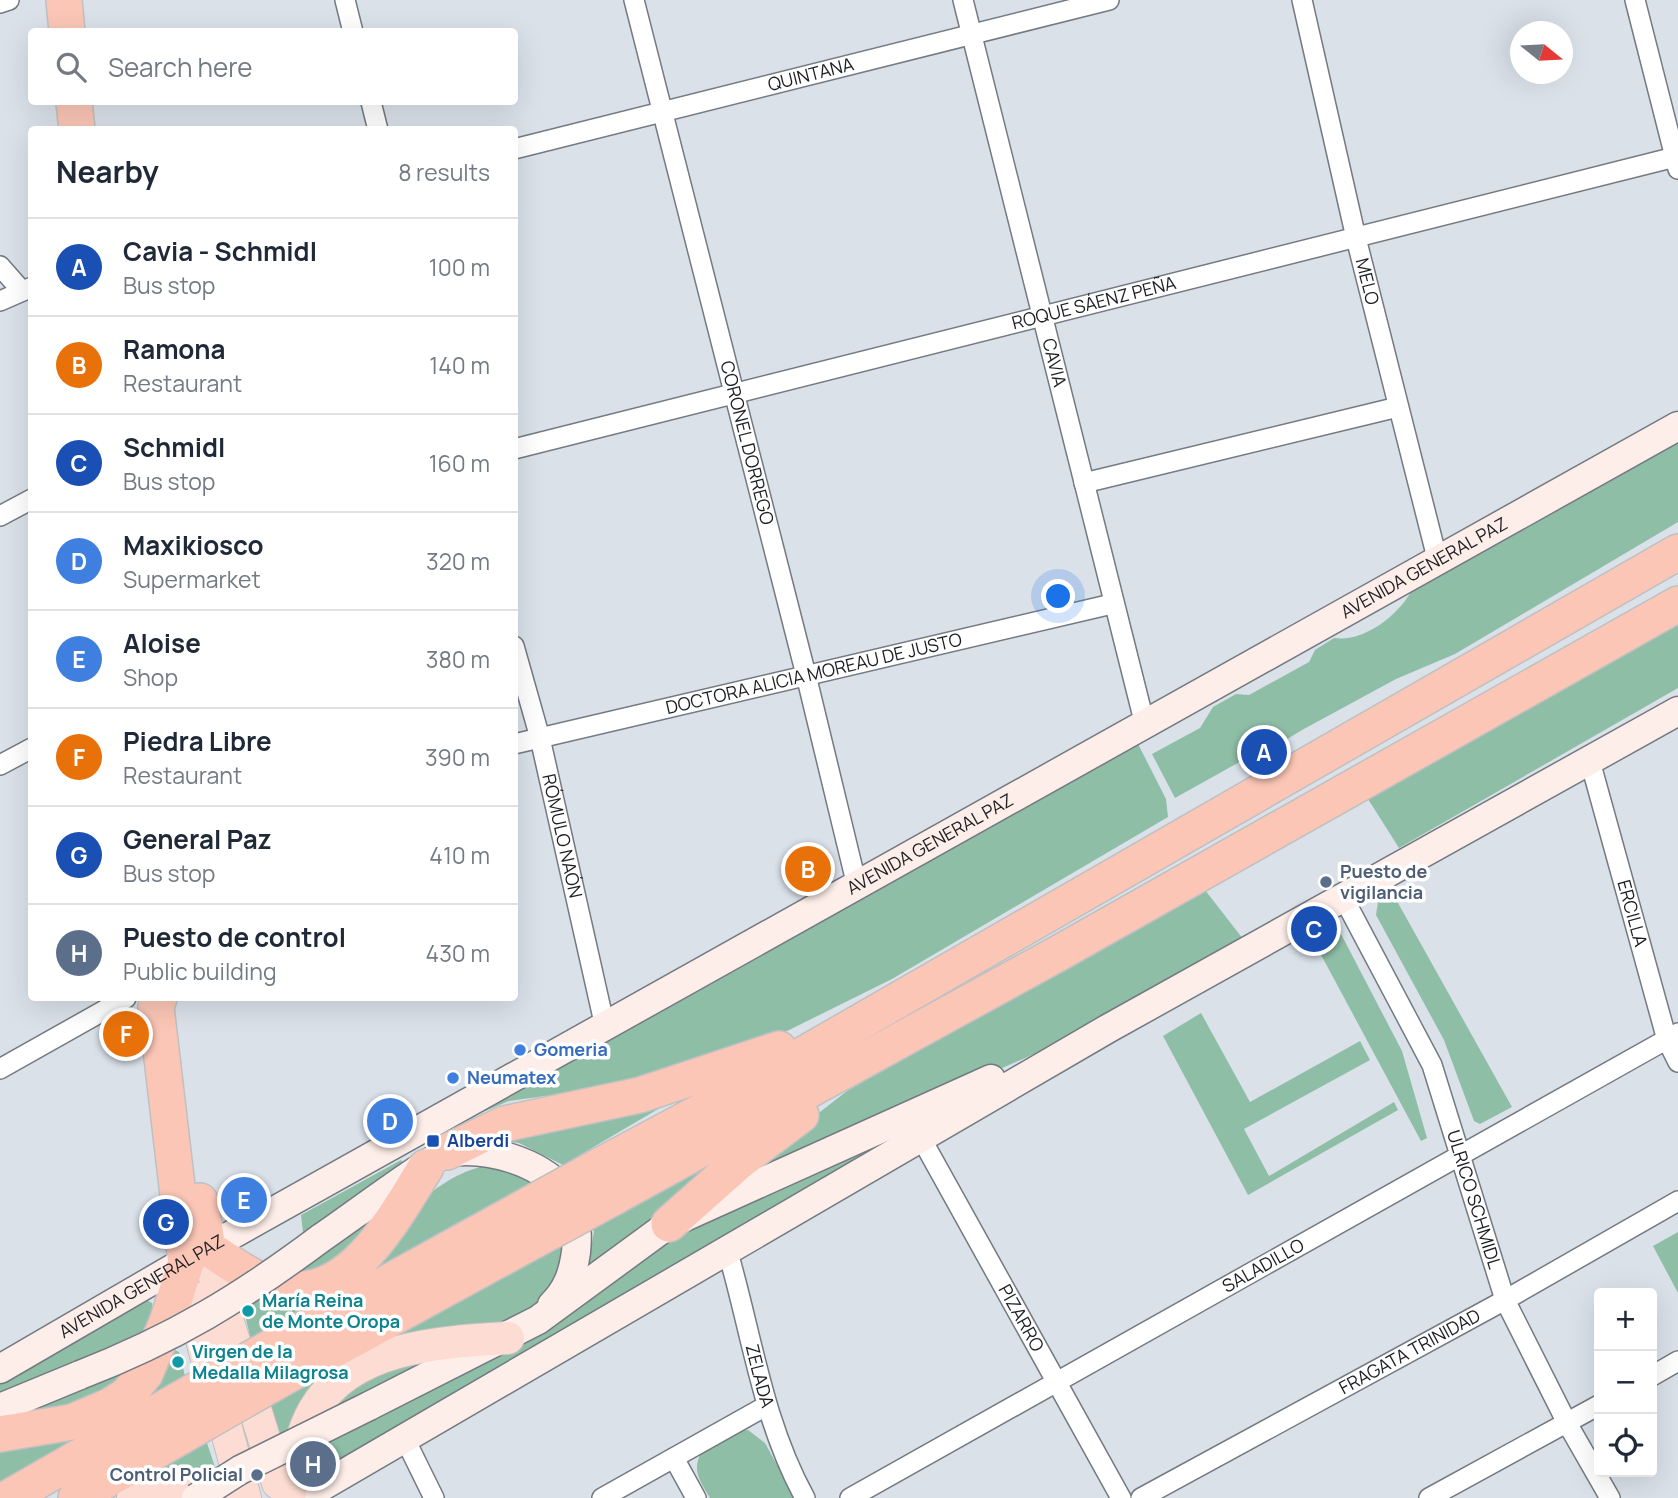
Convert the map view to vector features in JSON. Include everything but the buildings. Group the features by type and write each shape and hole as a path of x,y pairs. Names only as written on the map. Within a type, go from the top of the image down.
{"highway":[{"path":"64,0 67,28"},
{"path":"74,105 77,126"},
{"path":"1604,595 1678,540"},
{"path":"292,1354 535,1240 609,1181 865,1019 1036,918 1678,552"},
{"path":"8,1498 174,1421 292,1354 514,1213 609,1181 872,1057 1675,606"},
{"path":"158,1001 156,1007 166,1099 197,1256"},
{"path":"0,1434 72,1422 110,1406 127,1395 145,1374 197,1256 175,1001"},
{"path":"197,1256 268,1283 297,1289 324,1284 360,1260 380,1238 437,1159 504,1124 651,1092 865,1019"},
{"path":"669,1224 741,1160 872,1057"},
{"path":"76,1498 174,1421"}],"main road":[{"path":"197,1256 191,1310 245,1498"},
{"path":"197,1256 217,1287 283,1498"},
{"path":"289,1498 301,1446 315,1409 350,1373 375,1360 401,1352 453,1341 508,1338"},
{"path":"133,1498 166,1488 183,1488 213,1498"}],"street":[{"path":"0,3 9,0"},
{"path":"345,0 352,28"},
{"name":"CORONEL DORREGO","path":"634,0 806,674 857,886"},
{"name":"CAVIA","path":"963,0 1112,604 1145,725"},
{"name":"QUINTANA","path":"518,148 1109,0"},
{"name":"MELO","path":"1302,0 1356,238 1438,562"},
{"path":"1635,0 1676,164"},
{"path":"372,105 377,126"},
{"name":"ROQUE SÁENZ PEÑA","path":"518,448 1356,238 1676,164"},
{"path":"0,266 27,289 0,301"},
{"path":"1084,483 1398,407"},
{"name":"AVENIDA GENERAL PAZ","path":"0,1369 1678,426"},
{"path":"0,516 28,501"},
{"name":"DOCTORA ALICIA MOREAU DE JUSTO","path":"518,743 1112,604"},
{"name":"RÓMULO NAÓN","path":"518,660 540,738 605,1027"},
{"path":"302,1498 1110,1028 1678,710"},
{"path":"0,765 28,750"},
{"name":"ERCILLA","path":"1590,761 1678,1062"},
{"name":"ULRICO SCHMIDL","path":"1343,897 1432,1065 1505,1300 1567,1423 1610,1498"},
{"path":"0,1069 121,1001"},
{"path":"196,1498 252,1464 508,1338 538,1320 669,1224 1110,1028"},
{"name":"SALADILLO","path":"850,1498 1672,1036"},
{"name":"PIZARRO","path":"921,1138 1121,1498"},
{"path":"0,1408 144,1350 199,1321 257,1286 321,1238 437,1159 482,1152 530,1166 551,1180 568,1198 577,1231 573,1266 563,1294 538,1320"},
{"name":"FRAGATA TRINIDAD","path":"1141,1498 1505,1300 1678,1201"},
{"name":"ZELADA","path":"727,1250 766,1406 790,1469 806,1498"},
{"path":"1657,1373 1678,1361"},
{"path":"603,1498 766,1406"},
{"path":"1429,1498 1594,1408"},
{"path":"404,1437 435,1498"},
{"path":"674,1458 696,1498"}],"green space":[{"path":"1678,440 1678,522 1455,654 1396,679 1302,730 1269,750 1249,770 1243,760 1175,798 1152,754 1200,728 1213,707 1236,694 1249,695 1309,662 1315,650 1334,638 1368,632 1388,619 1411,592"},
{"path":"1678,623 1678,688 1399,848 1368,799"},
{"path":"1135,738 1166,799 1168,817 892,979 781,1034 618,1086 509,1101 456,1123"},
{"path":"1205,890 1247,944 1106,1022 709,1198 847,1091"},
{"path":"1393,894 1512,1107 1480,1124 1474,1121 1444,1040 1376,915 1378,902"},
{"path":"1327,930 1341,934 1402,1051 1427,1138 1421,1141 1312,938"},
{"path":"1201,1013 1250,1102 1360,1041 1370,1060 1244,1129 1269,1176 1394,1102 1398,1110 1248,1195 1163,1036"},
{"path":"670,1102 563,1165 519,1143 505,1141"},
{"path":"931,1119 324,1468 313,1455 318,1440 492,1360 558,1323 664,1243 702,1218"},
{"path":"736,1146 708,1179 587,1269 594,1232 592,1226"},
{"path":"401,1160 404,1165 304,1241 301,1215"},
{"path":"499,1163 535,1180 352,1281 398,1224 433,1191 453,1178"},
{"path":"398,1200 357,1254 285,1279"},
{"path":"1678,1232 1678,1293 1653,1246"},
{"path":"569,1237 567,1258 545,1296 523,1313 499,1323 418,1338 295,1427 278,1435 269,1406"},
{"path":"335,1289 251,1340 243,1307 266,1293"},
{"path":"143,1298 152,1303 154,1318 148,1332 0,1400 0,1380"},
{"path":"170,1348 179,1352 185,1376 129,1406"},
{"path":"459,1353 324,1413 362,1375"},
{"path":"141,1360 135,1373 81,1409 4,1420"},
{"path":"107,1420 0,1483 0,1441"},
{"path":"748,1430 765,1443 795,1498 710,1498 697,1470 702,1451 737,1431"},
{"path":"206,1440 216,1470 196,1482 109,1498"}],"place":[{"name":"Cavia - Schmidl","path":"1264,752"},
{"name":"Ramona","path":"808,869"},
{"name":"Puesto de vigilancia","path":"1326,882"},
{"name":"Schmidl","path":"1314,929"},
{"name":"Piedra Libre","path":"126,1034"},
{"name":"Gomeria","path":"520,1050"},
{"name":"Neumatex","path":"453,1078"},
{"name":"Maxikiosco","path":"390,1121"},
{"name":"Alberdi","path":"433,1141"},
{"name":"Aloise","path":"244,1200"},
{"name":"General Paz","path":"166,1222"},
{"name":"María Reina de Monte Oropa","path":"248,1311"},
{"name":"Virgen de la Medalla Milagrosa","path":"178,1362"},
{"name":"Puesto de control","path":"313,1464"},
{"name":"Control Policial","path":"257,1475"}]}
